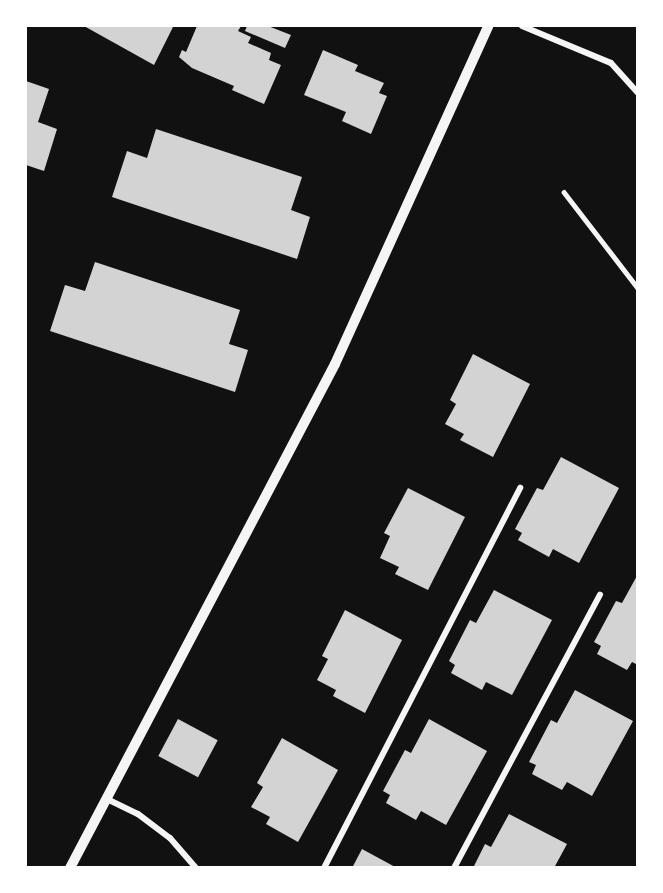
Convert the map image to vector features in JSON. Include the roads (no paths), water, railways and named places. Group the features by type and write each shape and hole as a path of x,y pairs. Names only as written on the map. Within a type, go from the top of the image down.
{"street":[{"path":"70,867 109,800 335,364 488,26"},
{"path":"522,26 611,63 638,93"},
{"path":"324,867 520,488"},
{"path":"454,867 600,595"},
{"path":"109,800 138,814 170,837 196,867"}],"lane":[{"path":"564,192 638,288"}]}
